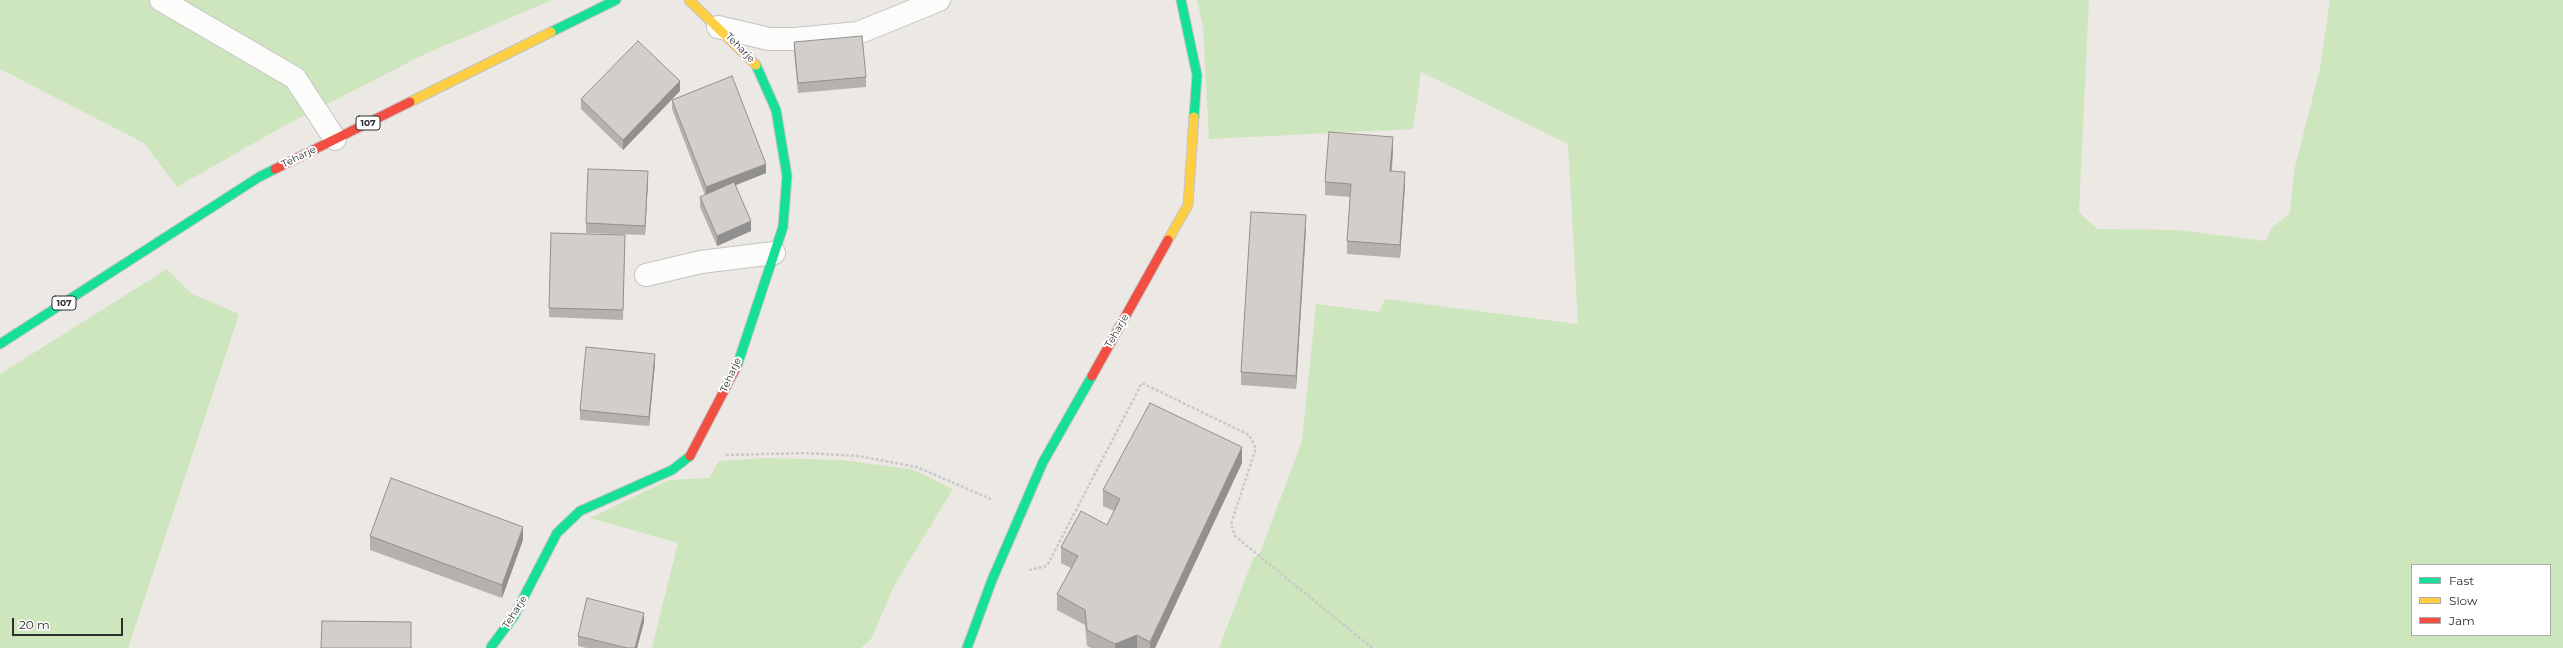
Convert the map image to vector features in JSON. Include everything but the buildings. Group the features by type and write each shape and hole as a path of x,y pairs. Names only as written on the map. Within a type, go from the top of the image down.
{"street":[{"path":"160,0 295,78 336,139"},
{"name":"Teharje","path":"0,344 259,177 616,0"},
{"name":"Teharje","path":"491,646 514,616 557,533 580,511 672,470 691,455 734,374 783,227 787,176 776,110 756,64 689,0"},
{"name":"Teharje","path":"718,27 769,39 795,39 858,34 939,0"},
{"name":"Teharje","path":"967,648 1020,510 1043,462 1188,205 1197,75 1181,0"},
{"path":"646,275 700,262 774,253"}],"path":[{"path":"992,580 1047,566 1142,383 1250,435 1256,448 1231,524 1235,536 1372,648"},
{"path":"691,455 806,453 858,456 917,467 1020,510"}],"green space":[{"path":"0,0 552,0 427,53 282,127 177,187 144,143 0,69"},
{"path":"1197,0 2089,0 2079,212 2097,229 2178,230 2265,241 2272,228 2290,213 2294,171 2320,68 2330,0 2563,0 2563,648 1219,648 1253,559 1260,553 1302,441 1316,304 1379,312 1385,299 1578,324 1568,144 1421,72 1413,129 1209,139 1203,26"},
{"path":"167,269 192,294 239,314 128,648 0,648 0,374"},
{"path":"766,458 843,460 914,470 953,489 894,586 871,639 861,648 652,648 678,543 590,518 669,480 709,478 719,461"}],"traffic: fast":[{"path":"551,32 616,0"},
{"path":"1181,0 1197,75 1194,117"},
{"path":"737,366 783,227 787,176 776,110 756,65"},
{"path":"0,344 259,177 275,169"},
{"path":"967,648 992,580 1043,462 1092,376"},
{"path":"491,647 514,616 557,533 580,511 672,470 690,456"}],"traffic: slow":[{"path":"689,0 756,65"},
{"path":"410,102 551,32"},
{"path":"1168,240 1188,205 1194,117"}],"traffic: jam":[{"path":"275,169 410,102"},
{"path":"1092,376 1168,240"},
{"path":"690,456 737,366"}]}
